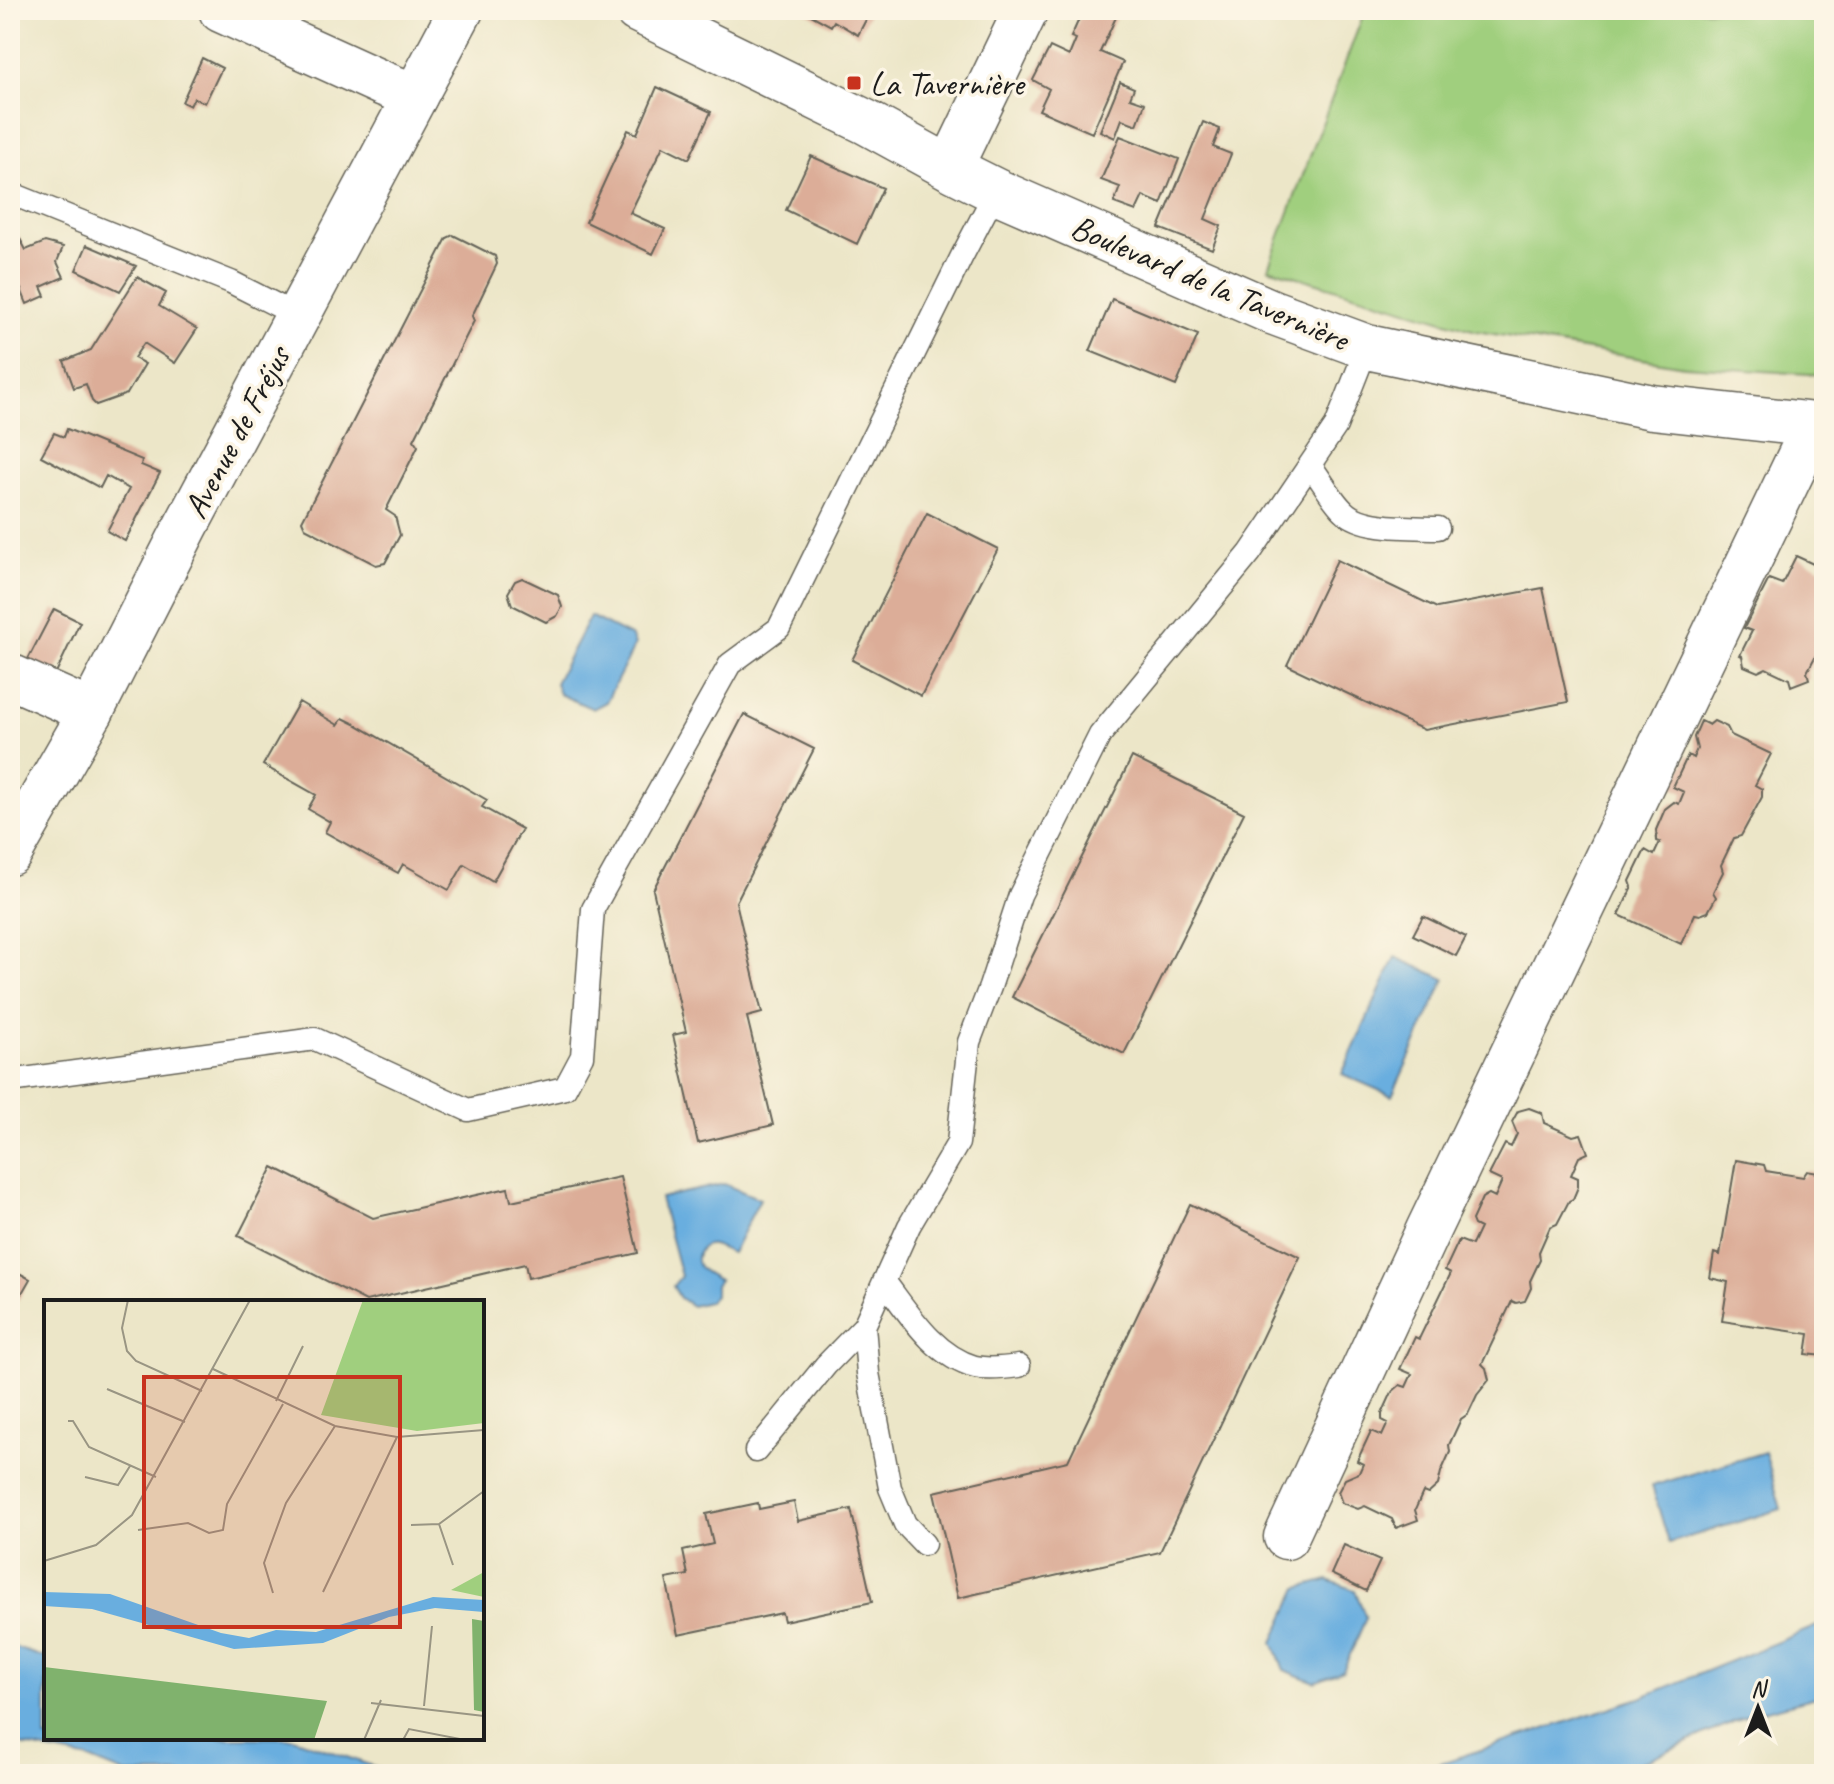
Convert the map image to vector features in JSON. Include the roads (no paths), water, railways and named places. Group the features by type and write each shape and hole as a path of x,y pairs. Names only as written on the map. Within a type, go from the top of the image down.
{"street":[{"path":"221,10 415,96"},
{"name":"Avenue de Fréjus","path":"10,853 91,712 461,10"},
{"name":"Boulevard de la Tavernière","path":"637,10 866,122 996,191 1272,312 1367,347 1652,407 1819,426"},
{"path":"950,168 1026,10"},
{"path":"1286,1537 1429,1228 1819,426"},
{"path":"10,676 91,712"}],"lane":[{"path":"10,1081 315,1039 468,1110 565,1088 582,1056 593,909 730,664 779,628 996,191"},
{"path":"10,193 231,282 298,316"},
{"path":"756,1451 826,1365 864,1326 909,1226 958,1143 969,1042 1020,895 1100,735 1250,553 1336,426 1367,347"},
{"path":"1310,465 1346,513 1364,522 1438,528"},
{"path":"884,1281 926,1336 954,1359 976,1367 1019,1366"},
{"path":"864,1326 868,1373 890,1488 905,1524 924,1544"}],"water":[{"path":"590,616 632,637 635,645 606,702 593,709 559,694 555,683"},
{"path":"1395,957 1445,979 1392,1096 1342,1074"},
{"path":"724,1184 760,1199 732,1253 712,1245 700,1249 698,1265 719,1280 715,1285 715,1295 708,1302 692,1306 680,1298 673,1286 681,1276 660,1198"},
{"path":"1765,1452 1781,1509 1669,1543 1652,1486"},
{"path":"1328,1580 1355,1590 1366,1618 1343,1671 1315,1682 1284,1670 1273,1642 1298,1588"},
{"path":"1824,1623 1824,1695 1751,1714 1615,1774 1407,1774 1640,1698"},
{"path":"10,1646 44,1657 44,1740 299,1740 395,1774 126,1774 89,1759 10,1743"}],"place":[{"name":"La Tavernière","path":"854,83"}]}
